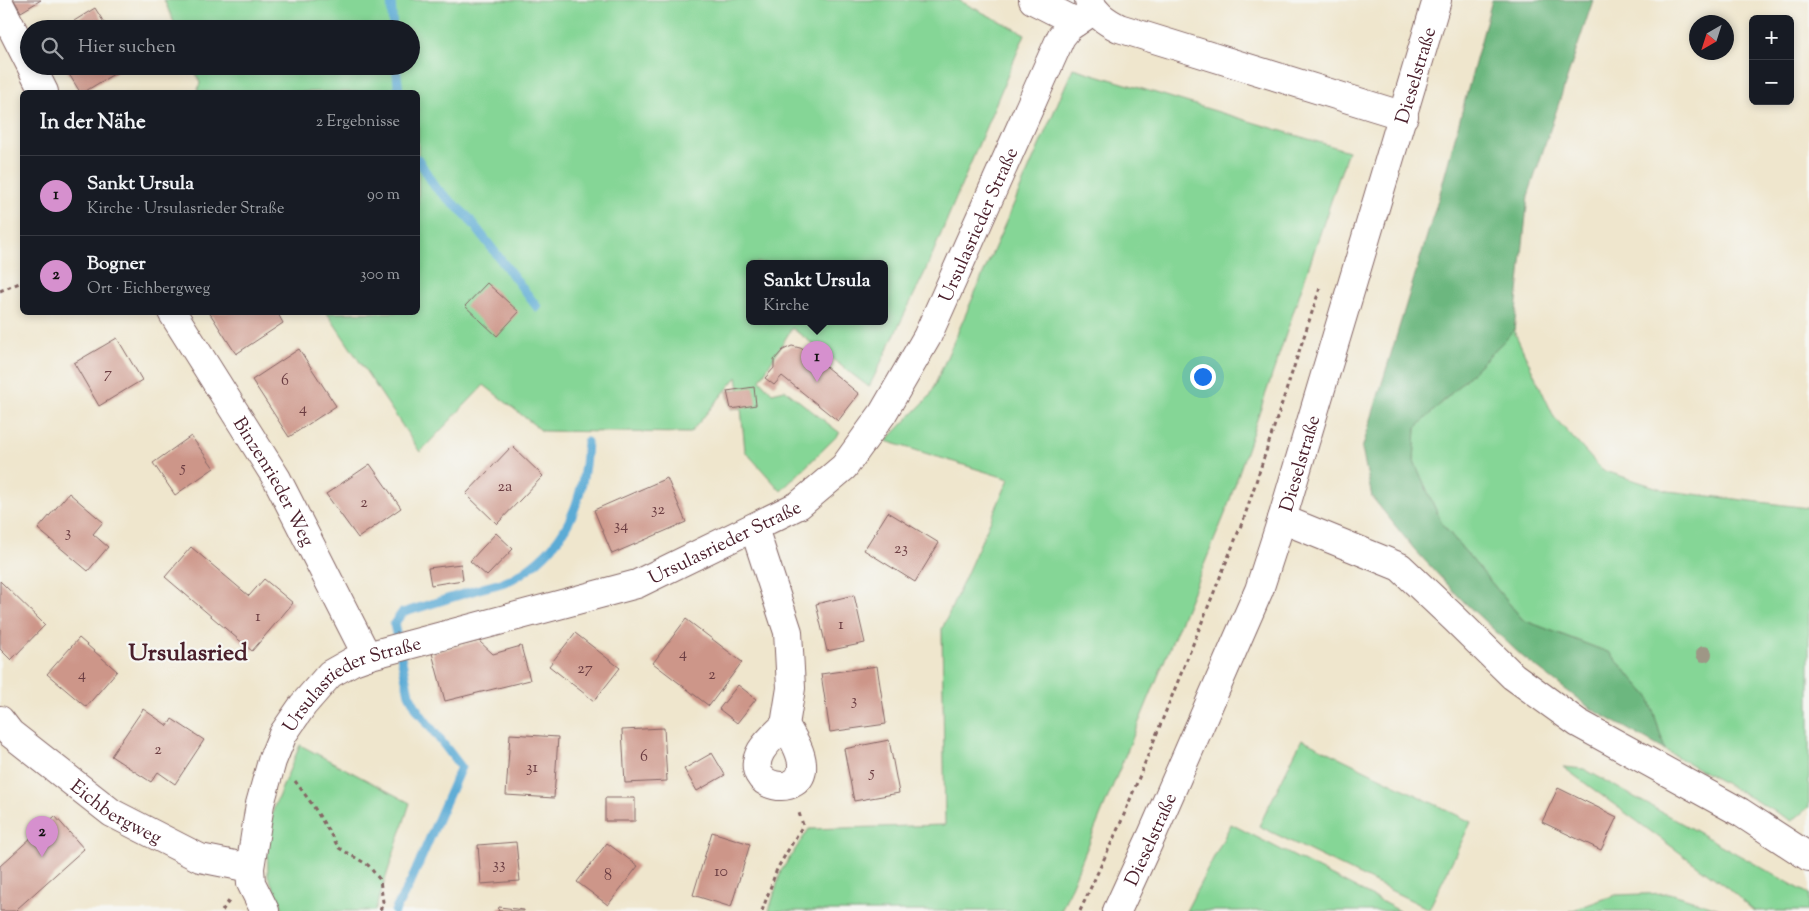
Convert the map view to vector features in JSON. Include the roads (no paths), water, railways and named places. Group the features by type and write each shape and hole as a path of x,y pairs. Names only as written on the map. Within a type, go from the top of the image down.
{"street":[{"path":"1034,0 1086,11 1118,28 1404,116"},
{"name":"Dieselstraße","path":"1117,911 1259,590 1404,116 1437,0"},
{"path":"0,6 20,45"},
{"name":"Ursulasrieder Straße","path":"265,911 251,883 250,868 260,804 272,761 283,734 303,704 330,674 353,661 389,650 637,584 799,505 844,467 883,413 927,338 1060,37 1086,11"},
{"path":"36,75 43,90"},
{"name":"Binzenrieder Weg","path":"174,315 277,479 389,650"},
{"path":"1282,519 1400,567 1514,676 1578,723 1740,812 1809,857"},
{"path":"754,528 788,632 791,688 785,725 800,755 802,766 799,777 789,785 778,787 767,784 759,775 757,764 761,752 767,743 785,725"},
{"name":"Eichbergweg","path":"0,720 10,733 112,813 200,858 250,868"}],"waterway":[{"path":"391,0 392,20"},
{"path":"397,75 399,90"},
{"path":"420,162 435,187 468,217 537,307"},
{"path":"395,911 412,879 461,767 418,711 409,694 394,624 402,613 512,579 531,567 546,553 559,538 576,504 582,484 587,442"}],"place":[{"name":"Sankt Ursula","path":"817,382"},
{"name":"Bogner","path":"42,857"}],"district":[{"name":"Ursulasried","path":"188,652"}]}
